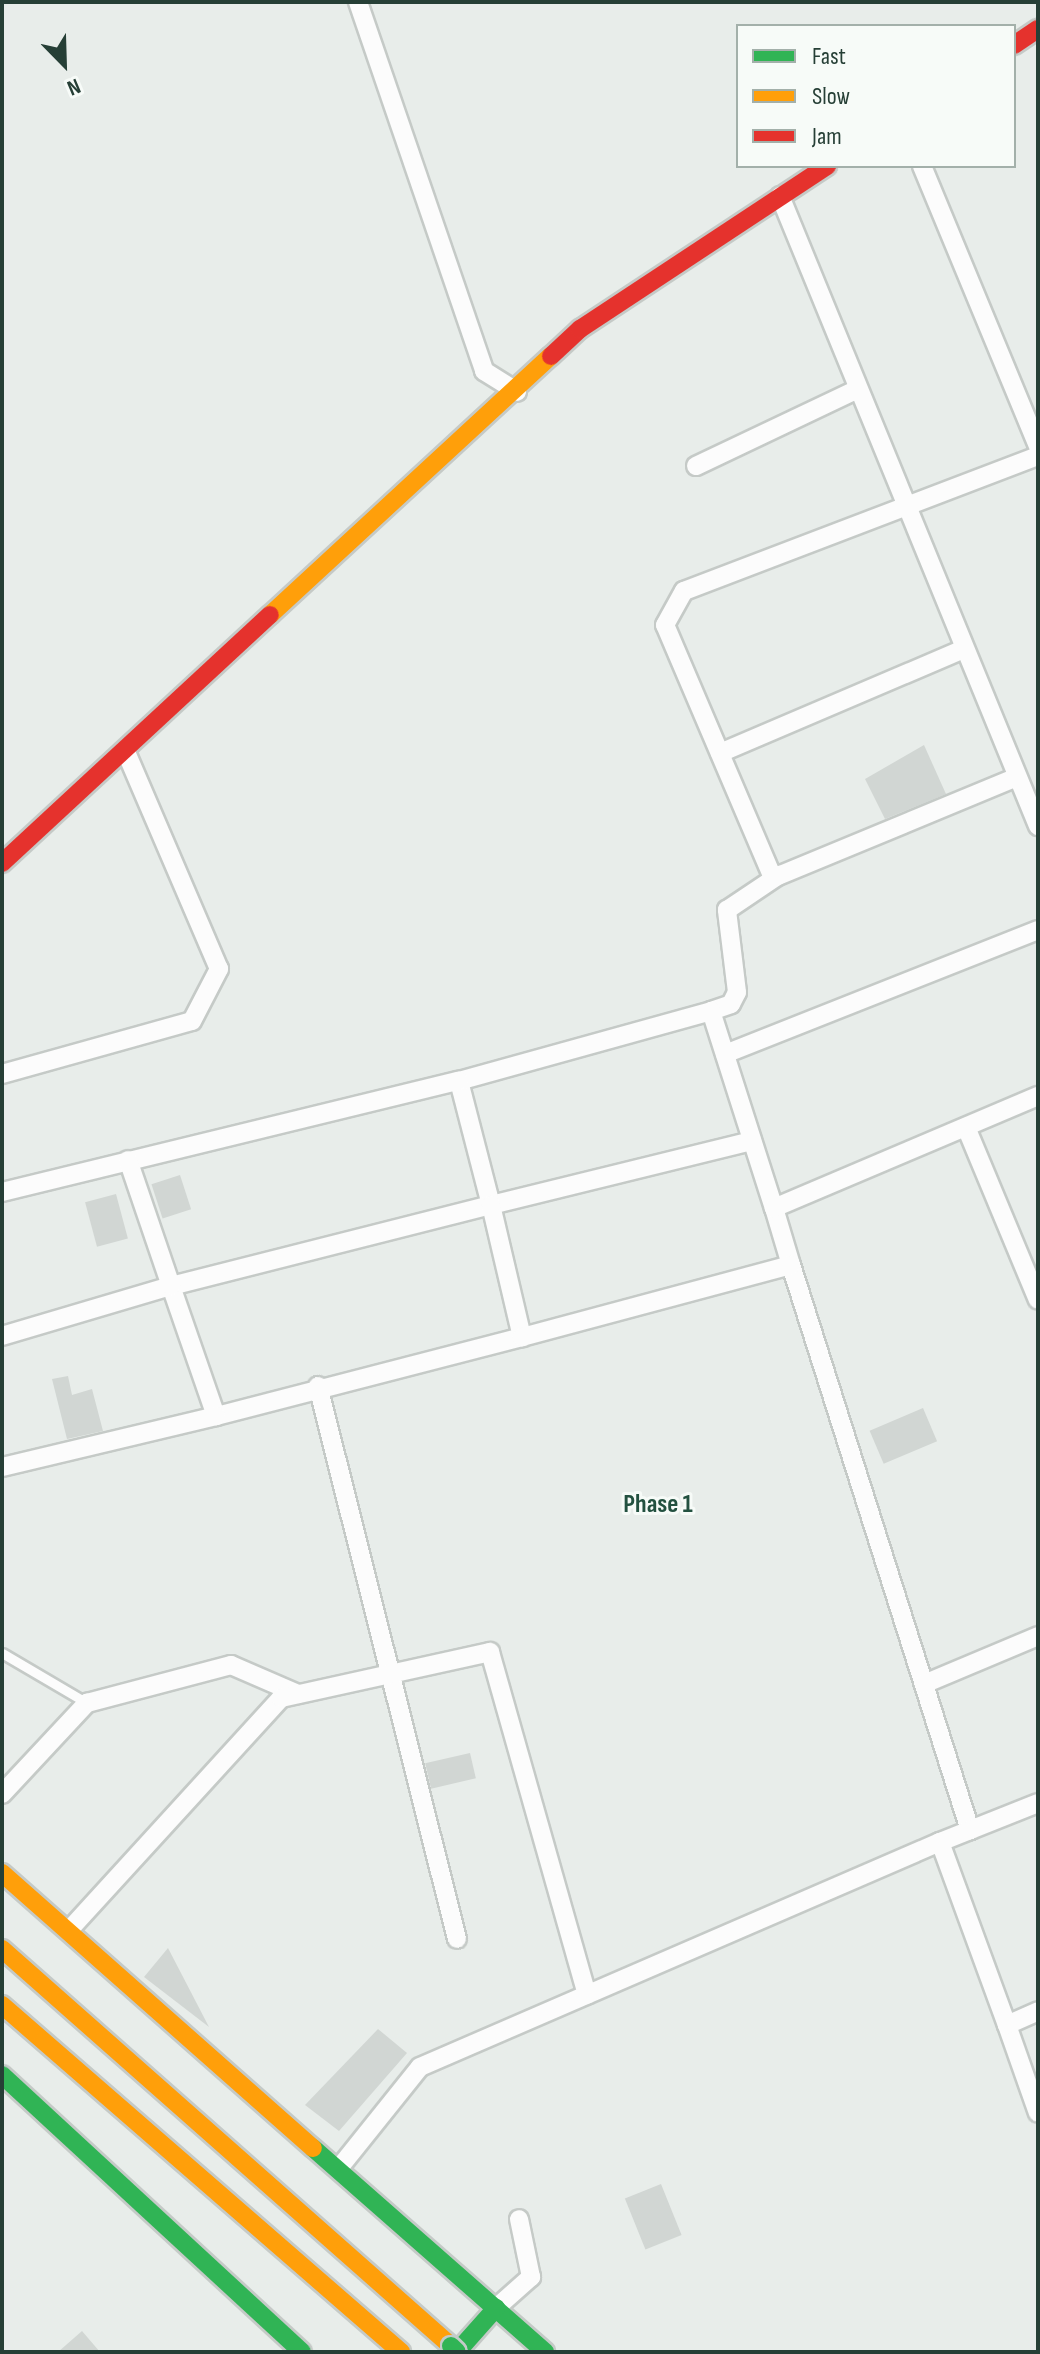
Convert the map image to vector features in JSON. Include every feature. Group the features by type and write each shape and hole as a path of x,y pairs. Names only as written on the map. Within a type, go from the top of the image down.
{"main road":[{"path":"1016,44 1037,34"},
{"path":"2,863 517,392 580,329 824,168"},
{"path":"2,1873 71,1928 496,2308 532,2348"},
{"path":"2,1949 455,2350 496,2308"},
{"path":"2,2005 401,2352"},
{"path":"2,2075 302,2352"}],"street":[{"path":"358,2 484,371 517,392"},
{"path":"923,168 1038,446"},
{"path":"780,196 910,509 962,650 1038,826"},
{"path":"696,466 858,389"},
{"path":"1017,777 773,878 665,625 684,591 910,509 1038,456"},
{"path":"720,753 962,650"},
{"path":"2,1074 192,1021 219,969 126,752"},
{"path":"2,1192 459,1081 731,1004 737,992 727,910 779,875"},
{"path":"725,1054 1038,930"},
{"path":"711,1011 970,1830"},
{"path":"459,1081 522,1337"},
{"path":"774,1208 1038,1096"},
{"path":"966,1127 1038,1300"},
{"path":"2,1336 171,1286 752,1141"},
{"path":"128,1160 216,1416"},
{"path":"2,1467 216,1416 318,1386 522,1337 791,1265"},
{"path":"318,1386 395,1673 457,1939"},
{"path":"924,1684 1038,1636"},
{"path":"71,1928 281,1698 490,1652 587,1995"},
{"path":"2,1794 87,1703 231,1665 298,1694"},
{"path":"339,2168 420,2067 940,1842 1038,1803"},
{"path":"940,1842 1038,2113"},
{"path":"1007,2025 1038,2011"},
{"path":"496,2308 531,2277 519,2219"}],"lane":[{"path":"2,1653 87,1703"}],"building":[{"path":"924,745 946,794 885,819 865,779"},
{"path":"180,1175 191,1209 163,1219 151,1184"},
{"path":"116,1194 128,1238 97,1247 85,1202"},
{"path":"68,1376 72,1395 92,1389 103,1431 67,1439 52,1379"},
{"path":"923,1408 937,1441 884,1464 870,1431"},
{"path":"470,1753 476,1778 431,1789 425,1763"},
{"path":"168,1948 209,2027 144,1977"},
{"path":"378,2029 407,2053 339,2131 305,2105"},
{"path":"661,2184 682,2235 645,2250 625,2199"},
{"path":"82,2331 100,2352 58,2352"}],"traffic: fast":[{"path":"2,2075 302,2352"},
{"path":"313,2148 545,2352"},
{"path":"457,2352 496,2308"},
{"path":"451,2346 457,2352"}],"traffic: slow":[{"path":"270,615 551,356"},
{"path":"2,1873 313,2148"},
{"path":"2,1949 451,2346"},
{"path":"2,2005 401,2352"}],"traffic: jam":[{"path":"1016,44 1038,29"},
{"path":"551,356 580,329 824,168"},
{"path":"2,863 270,615"}],"district":[{"name":"Phase 1","path":"658,1505"}]}
